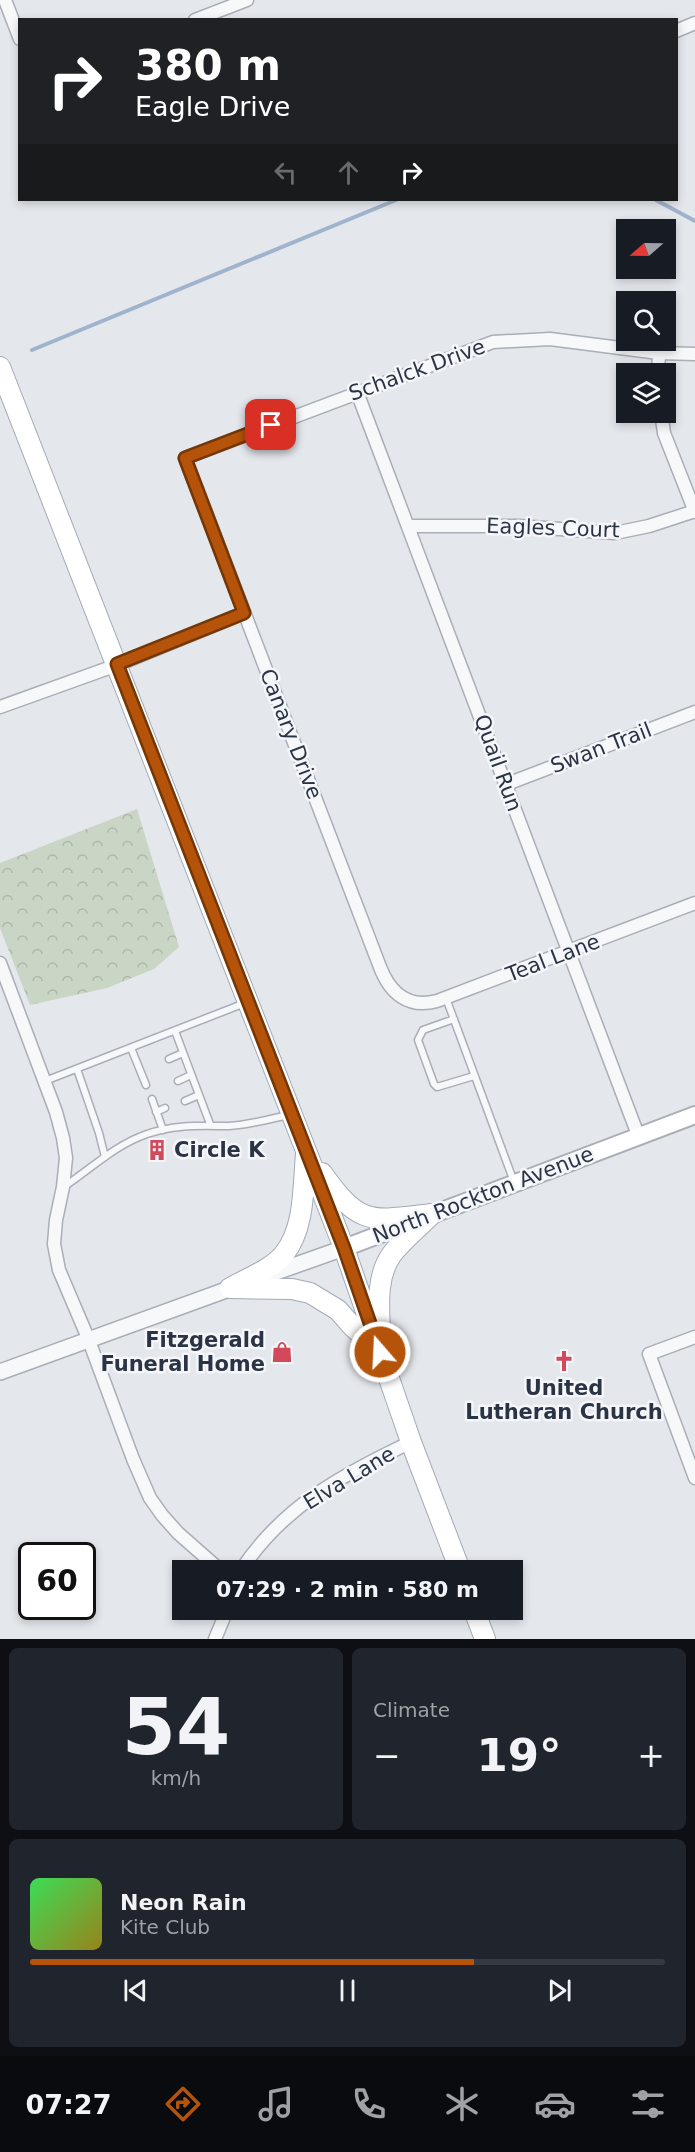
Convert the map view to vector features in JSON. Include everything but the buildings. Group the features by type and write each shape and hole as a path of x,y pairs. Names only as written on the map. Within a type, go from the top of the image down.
{"main road":[{"path":"0,367 344,1248 411,1442 455,1560"},
{"name":"North Rockton Avenue","path":"344,1248 695,1115"},
{"path":"307,1152 333,1189 349,1206 364,1217 380,1220 432,1214"},
{"path":"230,1288 274,1263 283,1255 293,1239 299,1221 307,1152"},
{"path":"380,1352 379,1297 382,1275 392,1255 432,1214"},
{"path":"230,1288 292,1289 310,1293 338,1310 380,1352"},
{"path":"478,1620 485,1639"}],"street":[{"path":"5,0 18,34"},
{"path":"200,18 247,0"},
{"path":"678,30 695,23"},
{"name":"Schalck Drive","path":"185,458 493,342 550,339 659,353 695,354"},
{"path":"659,353 659,363"},
{"name":"Quail Run","path":"357,392 638,1135"},
{"path":"663,423 664,433 695,512"},
{"name":"Canary Drive","path":"185,458 384,977 389,988 409,1000"},
{"name":"Eagles Court","path":"409,526 518,526 615,533 649,526 695,512"},
{"path":"0,707 117,664 244,613"},
{"name":"Swan Trail","path":"507,784 695,712"},
{"name":"Teal Lane","path":"409,1000 427,1003 446,998 695,903"},
{"path":"0,963 45,1081 63,1138 66,1158 54,1244 60,1270 150,1498 178,1533 209,1560"},
{"name":"North Rockton Avenue","path":"0,1371 344,1248"},
{"path":"695,1337 649,1354 695,1478"},
{"name":"Elva Lane","path":"249,1560 276,1528 310,1497 371,1461 411,1442"},
{"path":"216,1639 223,1620"}],"lane":[{"path":"446,998 515,1183"},
{"path":"45,1081 249,1002"},
{"path":"454,1019 423,1030 418,1040 437,1087 474,1076"},
{"path":"175,1031 210,1124"},
{"path":"131,1048 146,1085"},
{"path":"169,1059 183,1053"},
{"path":"141,1071 149,1068"},
{"path":"77,1069 99,1132 105,1157"},
{"path":"178,1081 192,1075"},
{"path":"185,1101 199,1095"},
{"path":"152,1099 163,1130"},
{"path":"156,1112 165,1108"},
{"path":"63,1187 121,1145 147,1134 175,1126 210,1124 230,1126 292,1114"}],"green space":[{"path":"137,809 179,947 154,969 107,988 30,1005 0,928 0,863"}],"waterway":[{"path":"32,350 394,201"},
{"path":"658,201 695,221"}],"place":[{"name":"Circle K","path":"157,1150"},
{"name":"Fitzgerald Funeral Home","path":"282,1352"},
{"name":"United Lutheran Church","path":"564,1361"}],"route":[{"path":"271,425 185,458 244,613 117,664 344,1248 380,1352"}]}
